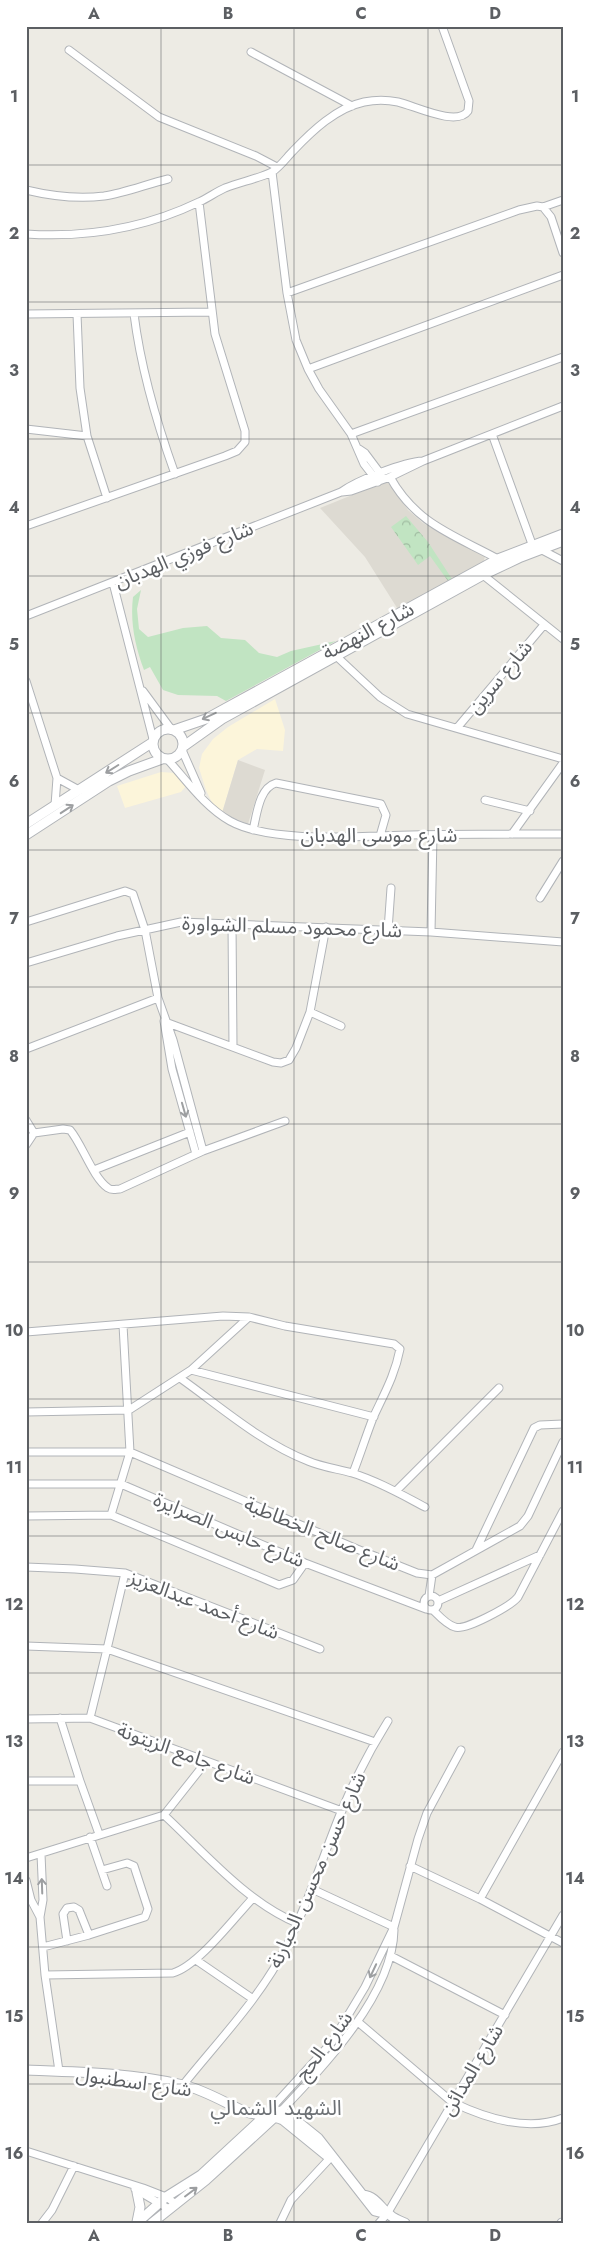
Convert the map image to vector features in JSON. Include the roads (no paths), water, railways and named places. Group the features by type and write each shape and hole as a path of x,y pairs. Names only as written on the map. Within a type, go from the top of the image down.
{"street":[{"path":"26,234 80,235 125,229 146,223 274,169 312,132 330,118 364,102 395,101 454,118 463,116 467,113 469,100 442,26"},
{"path":"69,50 159,117 256,156 274,169 287,293 296,340 308,369 359,449 366,470 361,480"},
{"path":"251,52 352,106"},
{"path":"26,190 55,195 91,197 106,195 168,178"},
{"path":"287,293 519,210 537,206 543,207 563,200"},
{"path":"26,526 225,456 237,451 245,442 245,431 225,371 211,312 198,202"},
{"path":"543,207 552,217 563,253"},
{"path":"308,369 563,275"},
{"path":"26,314 211,312"},
{"path":"77,314 80,388 87,436 108,498"},
{"path":"134,314 138,348 155,418 175,474"},
{"path":"351,434 563,357"},
{"name":"شارع فوزي الهدبان","path":"341,492 351,492 414,461 423,460 563,406"},
{"path":"26,429 87,436"},
{"path":"492,434 536,547 563,561"},
{"path":"359,449 365,453 381,478"},
{"path":"364,464 425,520 498,559"},
{"name":"شارع فوزي الهدبان","path":"26,616 341,492 361,480 381,478"},
{"name":"شارع النهضة","path":"173,730 206,718 335,654 563,534"},
{"name":"شارع النهضة","path":"183,748 222,720 498,559 563,541"},
{"path":"482,575 544,626 563,639"},
{"path":"113,583 156,754 165,759"},
{"name":"شارع سرين","path":"456,728 544,626"},
{"path":"335,654 380,697 398,709 421,719 563,759"},
{"path":"26,681 57,778 55,805"},
{"path":"26,835 109,781 129,771 177,757 183,748 182,736 173,730 140,687"},
{"path":"26,824 153,741 159,732 173,730"},
{"name":"شارع موسى الهدبان","path":"183,748 204,800"},
{"name":"شارع موسى الهدبان","path":"165,759 204,800 226,819 253,830 292,836 563,834"},
{"path":"512,834 530,812 563,763"},
{"path":"57,778 78,790"},
{"path":"253,830 262,795 267,787 276,783 381,804 386,816 380,836"},
{"path":"485,800 530,812"},
{"path":"431,932 433,835"},
{"path":"540,898 563,861"},
{"path":"388,930 391,888"},
{"path":"26,922 125,891 135,896 145,930 158,998 200,1152"},
{"name":"شارع محمود مسلم الشواورة","path":"26,963 181,922 232,922 561,940"},
{"path":"232,922 233,1046"},
{"path":"168,1023 273,1062 285,1062 292,1056 310,1012 326,928"},
{"path":"26,1050 158,998"},
{"path":"162,1011 168,1023 176,1068"},
{"path":"310,1012 341,1026"},
{"path":"180,1082 190,1132 200,1152"},
{"path":"26,1120 34,1133"},
{"path":"26,1145 34,1133 63,1129 70,1130 107,1188 114,1190 120,1189 200,1152 285,1120"},
{"path":"94,1170 190,1132"},
{"path":"26,1332 223,1316 249,1317 398,1346 400,1349 393,1378 374,1417 353,1473"},
{"path":"26,1412 129,1410 180,1378 249,1317"},
{"path":"111,1515 122,1484 130,1452 123,1325"},
{"path":"190,1370 374,1417"},
{"path":"180,1378 238,1422 307,1461 353,1473 425,1507"},
{"path":"396,1492 499,1388"},
{"path":"476,1551 534,1428 540,1425 563,1424"},
{"path":"540,1554 438,1602 437,1607 430,1610 423,1602 429,1596 432,1575 524,1522 563,1442"},
{"name":"شارع صالح الخطاطبة","path":"26,1452 130,1452 357,1549 417,1573 432,1575"},
{"name":"شارع حابس الصرايرة","path":"26,1484 122,1484 305,1563 430,1610 453,1627 462,1628 511,1604 518,1597 563,1511"},
{"path":"26,1516 111,1515 278,1585 293,1580 305,1563"},
{"name":"شارع أحمد عبدالعزيز","path":"26,1567 126,1573 320,1649"},
{"path":"90,1718 126,1573"},
{"path":"429,1596 436,1598 438,1602"},
{"path":"26,1646 107,1649 375,1742"},
{"name":"شارع جامع الزيتونة","path":"26,1718 90,1718 342,1811"},
{"path":"60,1718 99,1834"},
{"name":"شارع حسن محسن الحبارنة","path":"183,2085 253,1999 275,1966 312,1889 342,1811 375,1742 388,1721"},
{"name":"شارع الحج","path":"137,2222 163,2200 201,2175 274,2114 345,2023 365,1988 394,1927 410,1866 427,1813 461,1750"},
{"path":"480,1899 563,1752"},
{"path":"26,1858 164,1814 206,1762"},
{"path":"26,1781 80,1781"},
{"path":"164,1814 253,1898 282,1917 297,1923"},
{"path":"90,1837 107,1886"},
{"path":"42,1854 43,1900 40,1917 45,1975 59,2071"},
{"path":"43,1947 141,1919 147,1914 134,1866 126,1863 102,1870"},
{"path":"410,1866 480,1899 563,1943"},
{"path":"26,1880 31,1900 40,1917"},
{"path":"312,1889 394,1927"},
{"path":"45,1975 173,1973 182,1970 196,1960 253,1898"},
{"path":"67,1941 63,1914 67,1908 74,1907 79,1910 89,1935"},
{"name":"شارع المدائن","path":"379,2223 387,2214 563,1915"},
{"name":"شارع الحج","path":"152,2223 206,2180 311,2079 358,2022 375,1992 390,1956 394,1942 394,1927"},
{"path":"390,1956 505,2015"},
{"path":"196,1960 253,1999"},
{"path":"358,2022 452,2102 470,2111 529,2125 542,2124 563,2118"},
{"name":"شارع اسطنبول","path":"26,2070 59,2071 183,2085 217,2097 250,2113 274,2114 311,2132 375,2211 387,2214 405,2223"},
{"path":"26,2151 134,2188 143,2188 172,2206"},
{"path":"280,2223 291,2200 331,2157"},
{"path":"42,2223 52,2210 74,2166"},
{"path":"134,2188 140,2207 137,2222"}],"district":[{"name":"الشهيد الشمالي","path":"276,2108"}]}
